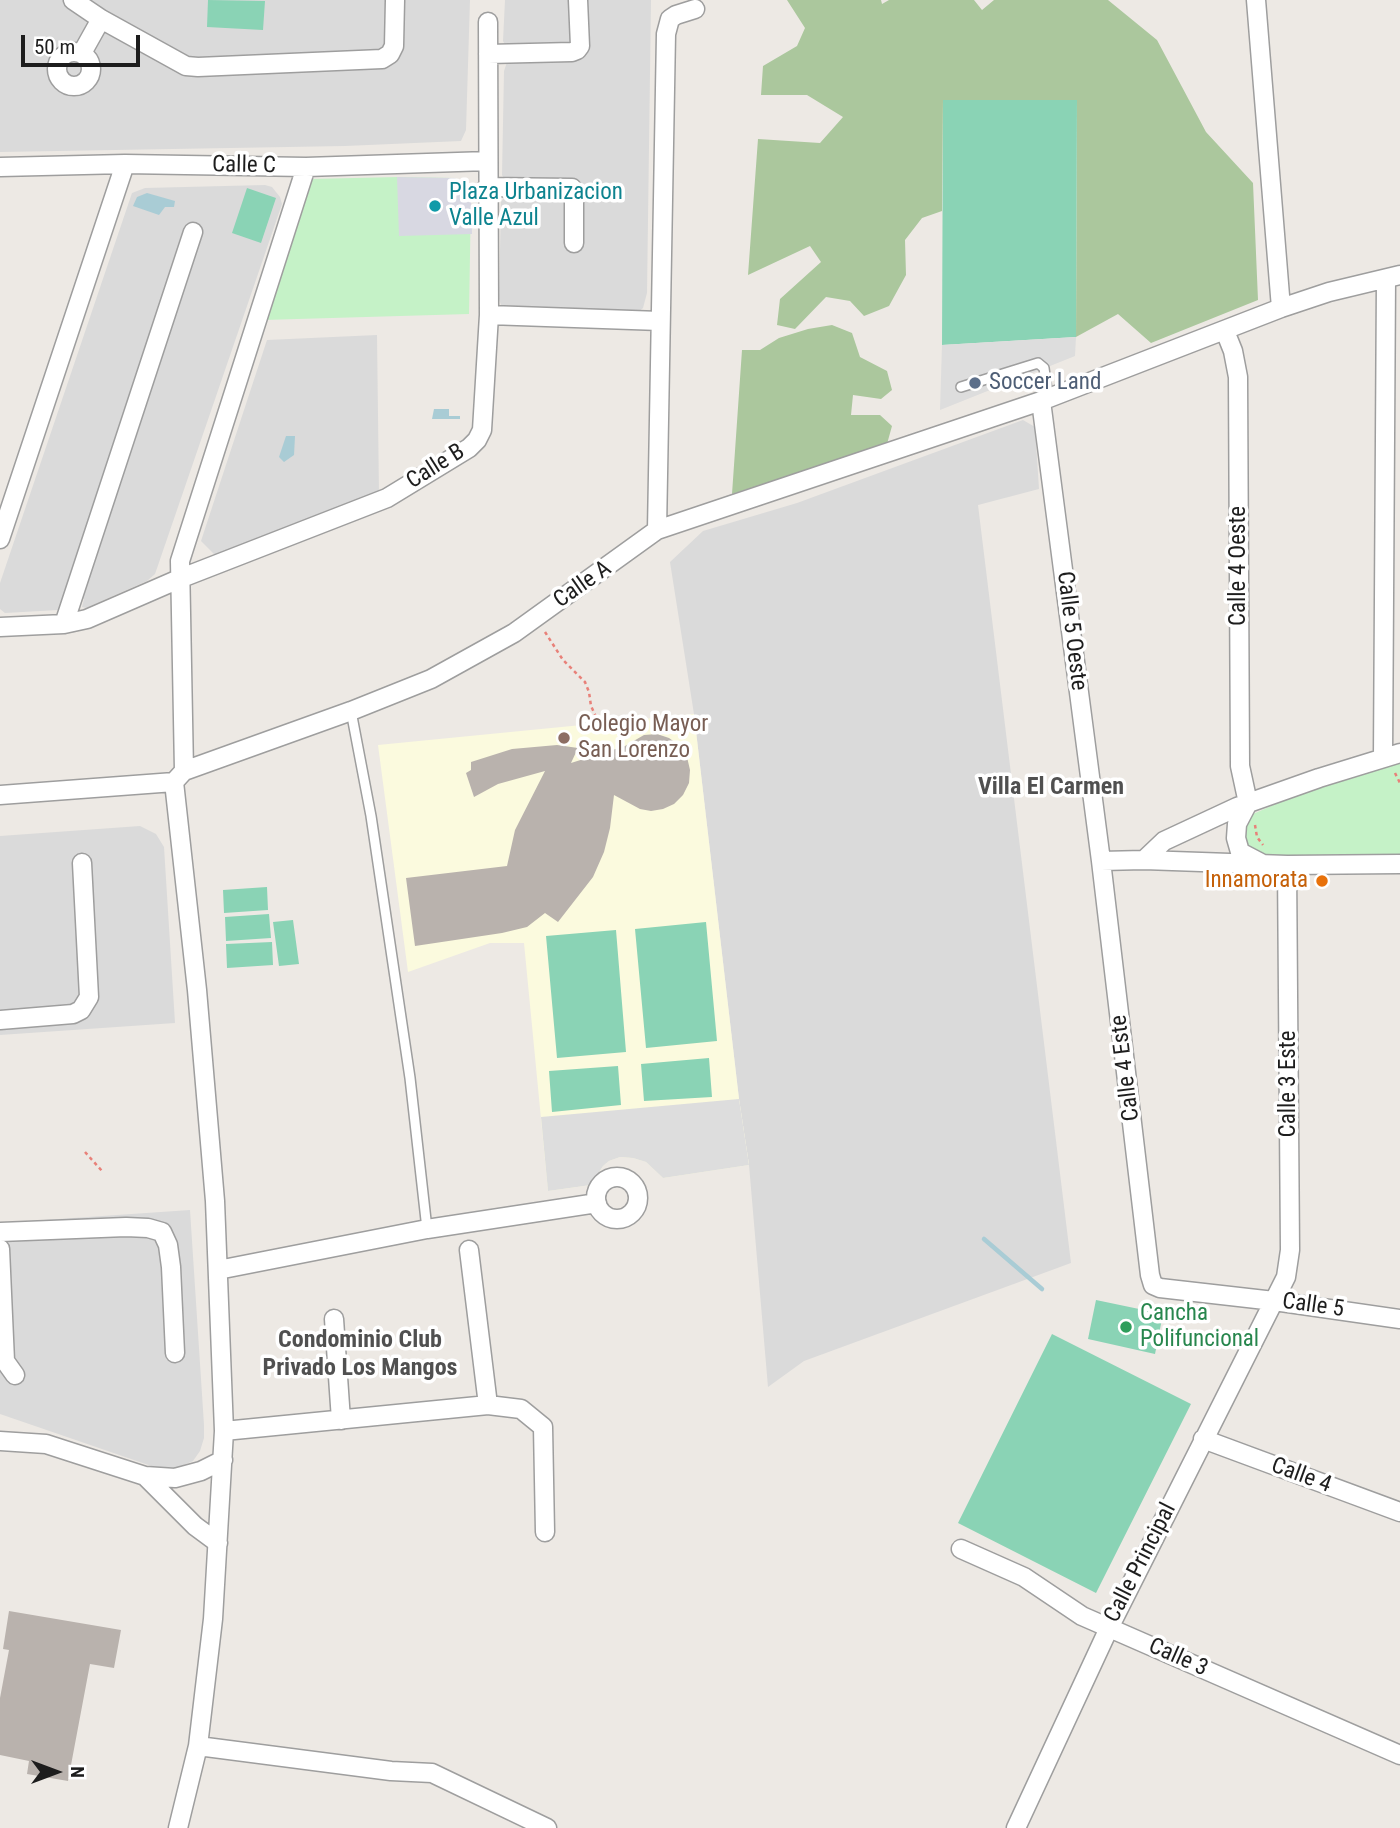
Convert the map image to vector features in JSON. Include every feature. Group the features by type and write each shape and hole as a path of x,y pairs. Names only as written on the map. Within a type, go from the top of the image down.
{"street":[{"path":"74,0 101,19 186,66 382,59 390,54 394,46 396,0"},
{"path":"488,54 577,50 580,46 578,0"},
{"path":"1256,0 1281,308"},
{"path":"657,530 666,34 670,19 695,9"},
{"path":"82,53 101,19"},
{"name":"Calle B","path":"0,628 64,624 88,619 179,579 387,498 469,448 482,430 489,314 488,22"},
{"name":"Calle C","path":"0,167 125,164 306,167 488,161"},
{"path":"0,539 125,164"},
{"path":"178,1828 198,1746 213,1619 224,1431 215,1201 179,776 180,561 306,167"},
{"path":"487,187 572,188 574,243"},
{"path":"64,624 193,233"},
{"path":"1144,860 1164,841 1248,803 1392,760 1393,277"},
{"name":"Calle A","path":"0,795 179,776 412,688 514,633 657,530 1044,399 1281,308 1329,292 1393,277"},
{"path":"489,314 660,321"},
{"name":"Calle 4 Oeste","path":"1225,331 1233,351 1238,377 1240,766 1248,803"},
{"name":"Calle 5 Oeste","path":"1044,399 1101,861"},
{"path":"1248,803 1237,824 1236,838 1240,852 1263,855 1287,865 1400,864"},
{"path":"1101,861 1263,855"},
{"name":"Calle 4 Este","path":"1101,861 1150,1275"},
{"path":"0,1020 73,1014 81,1010 89,997 82,863"},
{"name":"Calle 3 Este","path":"1274,1301 1286,1277 1290,1250 1287,865"},
{"path":"218,1269 427,1229 597,1203"},
{"path":"0,1232 126,1227 162,1232 168,1245 171,1267 175,1353"},
{"path":"0,1249 5,1361 15,1375"},
{"path":"469,1250 488,1405"},
{"name":"Calle 5","path":"1150,1275 1153,1285 1160,1288 1400,1319"},
{"name":"Calle Principal","path":"1022,1826 1109,1628 1274,1301"},
{"path":"334,1319 341,1420"},
{"path":"224,1431 488,1405 521,1409 537,1419 545,1436 545,1532"},
{"name":"Calle 4","path":"1203,1439 1400,1513"},
{"path":"0,1440 46,1444 145,1476 175,1478 201,1471 223,1460"},
{"path":"145,1476 195,1526 218,1543"},
{"name":"Calle 3","path":"961,1549 1024,1577 1082,1616 1400,1755"},
{"path":"198,1746 391,1771 432,1773 547,1828"}],"lane":[{"path":"961,387 1038,363 1044,368 1044,399"},
{"path":"351,711 371,816 410,1078 427,1229"}],"path":[{"path":"543,630 563,660 585,682 599,723"},
{"path":"1392,760 1400,769"},
{"path":"1260,820 1255,824 1263,855"},
{"path":"85,1152 103,1171"}],"shaded area":[{"path":"0,0 470,0 466,130 461,141 345,146 0,152"},
{"path":"505,0 651,0 647,293 643,308 636,314 502,308 499,299 501,202 510,189 502,175 504,71 510,53 503,41"},
{"name":"Plaza Urbanizacion Valle Azul","path":"397,177 455,178 471,195 472,234 399,236"},
{"path":"272,187 282,204 155,574 147,581 86,608 82,607 84,599 64,595 58,610 5,613 0,609 0,583 132,193 145,188"},
{"path":"377,335 379,495 220,560 201,541 267,340"},
{"name":"Soccer Land","path":"1076,337 1075,356 940,410 942,345"},
{"path":"1023,420 1035,427 1039,489 978,505 1071,1263 804,1361 768,1387 749,1165 694,714 670,562 703,531 797,503"},
{"path":"694,714 749,1165 663,1178 646,1162 620,1157 603,1166 591,1185 548,1191 524,943 490,943 408,972 378,745"},
{"path":"140,826 156,834 164,847 175,1023 0,1035 0,836"},
{"path":"739,1099 749,1165 663,1178 646,1162 620,1157 603,1166 591,1185 548,1191 541,1117"},
{"path":"190,1210 204,1425 204,1438 193,1461 177,1468 163,1470 0,1414 0,1223"}],"green space":[{"path":"208,0 265,1 263,30 207,27"},
{"path":"787,0 881,0 882,4 889,0 974,0 982,10 994,0 1108,0 1157,40 1206,132 1253,183 1258,300 1151,343 1118,314 1076,337 1077,100 943,100 942,211 922,218 905,240 906,275 889,306 864,316 850,301 826,297 795,329 777,325 780,299 821,262 810,246 748,275 758,139 820,143 843,117 807,95 761,95 763,66 797,46 805,28"},
{"path":"943,100 1077,100 1076,337 942,345"},
{"path":"455,178 471,195 469,314 263,320 311,179"},
{"path":"247,188 276,198 261,243 232,233"},
{"path":"832,325 852,333 860,357 887,371 892,390 881,399 853,395 851,415 880,415 892,426 887,444 732,494 742,350 760,350 779,338"},
{"path":"1400,762 1400,855 1261,855 1247,844 1245,824 1253,814 1301,793"},
{"path":"267,887 268,910 224,913 223,890"},
{"path":"269,914 271,938 226,941 225,917"},
{"path":"293,920 299,964 279,966 273,922"},
{"path":"706,922 717,1041 646,1048 635,929"},
{"path":"616,930 626,1052 557,1058 546,936"},
{"path":"272,942 273,965 227,968 226,944"},
{"path":"709,1058 712,1097 644,1101 641,1064"},
{"path":"618,1066 621,1105 552,1112 549,1071"},
{"name":"Cancha Polifuncional","path":"1096,1300 1163,1314 1155,1354 1088,1339"},
{"path":"1052,1334 1191,1404 1096,1593 958,1523"}],"water":[{"path":"147,193 175,201 174,207 165,207 159,215 133,206 137,197"},
{"path":"434,409 449,409 449,416 460,416 460,419 432,419"},
{"path":"286,436 295,436 294,455 284,462 279,457"}],"building":[{"path":"657,734 680,746 687,757 689,783 683,795 674,804 651,811 640,809 614,795 604,852 593,877 558,922 545,913 527,927 415,946 406,878 507,866 515,830 545,771 498,784 474,797 466,773 471,770 471,762 512,749 557,745 578,748 571,763 625,746 644,735"},
{"path":"9,1611 121,1630 114,1668 90,1664 68,1781 27,1774 29,1761 0,1755 0,1698 9,1650 3,1649"}],"waterway":[{"path":"984,1239 1042,1289"}],"place":[{"name":"Plaza Urbanizacion Valle Azul","path":"435,206"},
{"name":"Soccer Land","path":"975,383"},
{"name":"Colegio Mayor San Lorenzo","path":"564,738"},
{"name":"Innamorata","path":"1322,881"},
{"name":"Cancha Polifuncional","path":"1126,1327"}],"district":[{"name":"Villa El Carmen","path":"1051,788"},
{"name":"Condominio Club Privado Los Mangos","path":"360,1355"}]}
